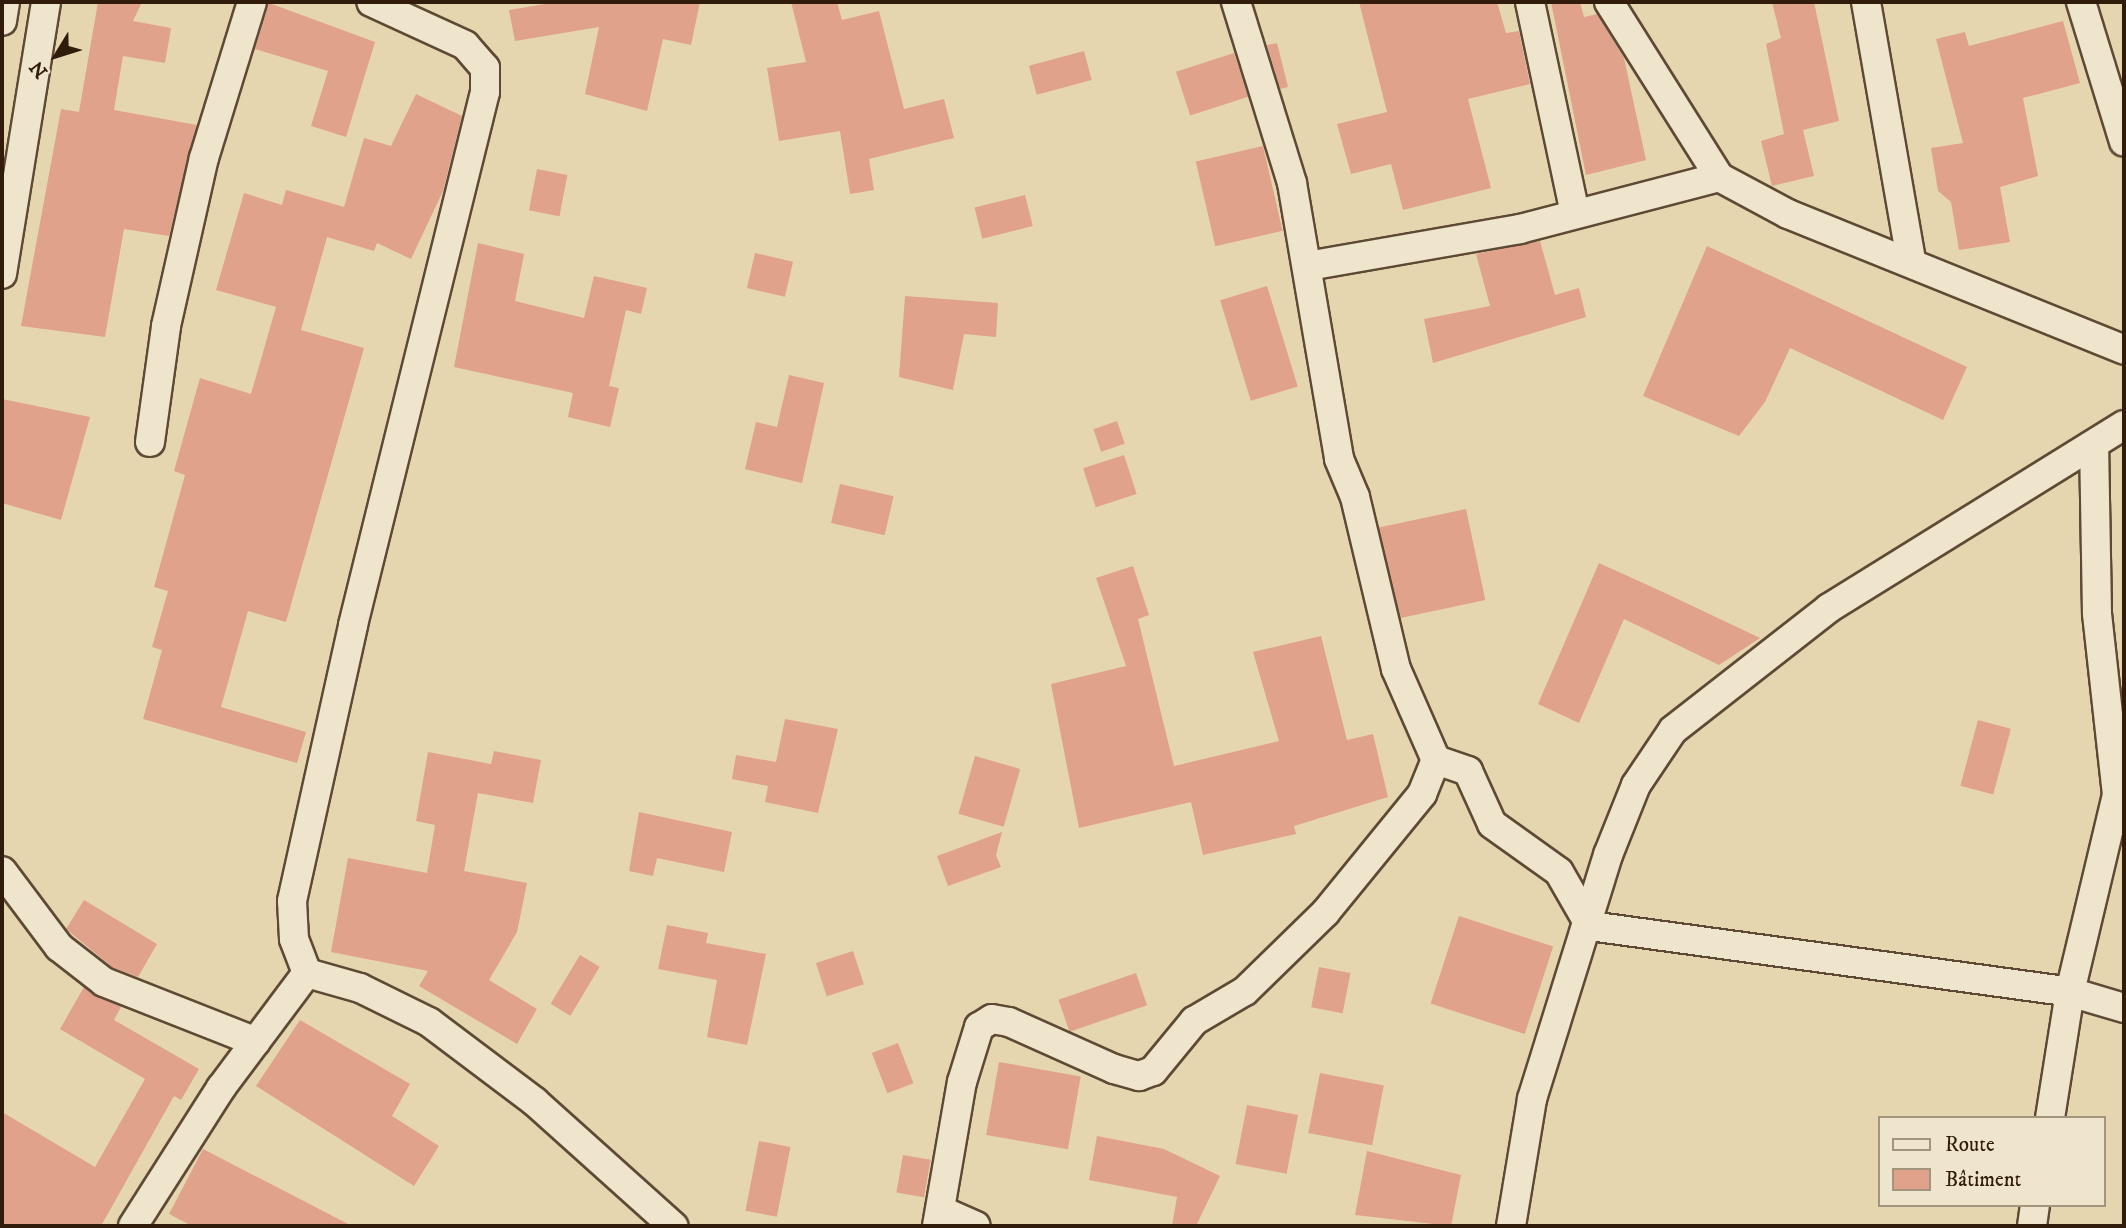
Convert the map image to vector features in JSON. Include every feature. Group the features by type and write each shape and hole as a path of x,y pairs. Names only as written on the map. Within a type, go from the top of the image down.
{"street":[{"path":"2,21 5,2"},
{"path":"2,274 46,2"},
{"path":"150,442 166,326 204,158 252,2"},
{"path":"307,972 294,939 292,901 353,625 485,92 485,68 465,46 371,2"},
{"path":"976,1226 938,1218 961,1082 979,1027 992,1019 1009,1022 1114,1069 1153,1071 1194,1021 1245,991 1325,913 1422,794 1436,760 1396,669 1354,496 1339,459 1292,183 1236,2"},
{"path":"1530,2 1575,213"},
{"path":"1609,2 1718,177 1788,214 1911,259 2124,351"},
{"path":"1866,2 1911,259"},
{"path":"2081,2 2124,142"},
{"path":"1308,266 1520,229 1718,177"},
{"path":"1511,1226 1532,1099 1590,926 1619,823 1673,730 1829,608 2094,447 2124,425"},
{"path":"2050,1116 2070,992 2117,796 2097,613 2094,447"},
{"path":"1436,760 1468,771 1492,824 1559,872 1590,926"},
{"path":"2,871 59,947 104,982 256,1042"},
{"path":"1590,926 2070,992 2124,1007"},
{"path":"133,1226 256,1042 307,972"},
{"path":"307,972 360,988 429,1022 535,1101 673,1226"},
{"path":"2032,1226 2035,1207"}],"building":[{"path":"98,2 142,2 133,21 171,28 165,63 123,56 114,110 197,125 169,236 124,229 105,337 21,326 61,109 79,112"},
{"path":"557,2 700,2 691,45 663,39 647,111 585,94 599,27 515,41 509,10"},
{"path":"791,2 837,2 842,20 879,11 904,109 944,99 954,138 869,159 874,190 850,194 840,131 779,141 767,68 806,62"},
{"path":"1359,2 1497,2 1506,33 1519,31 1530,84 1468,99 1491,188 1403,210 1391,164 1351,174 1337,124 1387,112"},
{"path":"1551,2 1580,2 1584,17 1597,14 1624,58 1646,160 1586,175"},
{"path":"1772,2 1814,2 1839,121 1803,130 1814,176 1772,186 1761,141 1784,134 1766,44 1781,38"},
{"path":"269,3 375,42 346,137 311,126 328,71 255,49"},
{"path":"2063,21 2080,83 2023,98 2038,176 2000,187 2010,242 1959,250 1951,202 1938,191 1931,148 1963,143 1936,39 1965,32 1969,46"},
{"path":"1277,43 1288,87 1280,89 1267,45"},
{"path":"1084,51 1092,80 1037,95 1029,66"},
{"path":"1234,53 1248,97 1190,116 1176,72"},
{"path":"416,94 462,116 443,191 411,259 377,243 374,251 327,237 301,330 364,348 286,622 248,611 221,707 306,732 297,763 143,719 162,650 152,647 168,591 154,587 185,475 174,471 200,378 251,394 276,307 216,290 244,193 282,205 286,190 344,207 364,138 391,146"},
{"path":"1263,146 1283,231 1215,246 1196,162"},
{"path":"537,169 567,175 559,216 529,210"},
{"path":"1025,195 1033,226 982,239 975,208"},
{"path":"1540,241 1555,295 1579,288 1586,317 1433,363 1424,319 1490,306 1476,254"},
{"path":"478,243 524,254 515,301 584,318 594,276 647,288 641,314 626,310 609,386 619,388 610,427 568,417 573,393 454,367"},
{"path":"1707,246 1967,367 1943,420 1790,348 1765,402 1739,436 1643,396"},
{"path":"755,253 793,262 785,297 747,288"},
{"path":"1267,286 1298,386 1251,401 1220,300"},
{"path":"905,296 998,303 996,337 964,334 953,390 899,377"},
{"path":"789,375 824,383 802,483 745,469 756,422 777,427"},
{"path":"2,399 90,417 61,520 2,503"},
{"path":"1117,421 1125,444 1101,452 1093,429"},
{"path":"1124,455 1137,494 1096,507 1083,468"},
{"path":"840,484 894,496 885,535 831,523"},
{"path":"1466,509 1485,600 1398,618 1379,528"},
{"path":"1599,563 1760,638 1719,665 1624,619 1579,723 1538,704"},
{"path":"1133,566 1149,615 1138,619 1174,766 1279,741 1253,652 1321,636 1347,740 1373,734 1388,797 1294,826 1296,834 1203,855 1191,802 1079,828 1051,684 1126,666 1096,578"},
{"path":"785,719 838,729 818,813 765,802 768,786 732,779 736,755 776,762"},
{"path":"1978,720 2011,729 1993,794 1960,786"},
{"path":"494,751 541,760 533,803 478,793 464,871 527,883 517,932 489,980 537,1009 517,1044 419,986 428,971 331,952 348,858 427,873 435,825 416,821 428,752 491,764"},
{"path":"975,756 1020,769 1004,827 958,814"},
{"path":"639,812 732,832 724,872 657,858 653,876 629,871"},
{"path":"1002,832 996,855 1001,867 948,886 937,856"},
{"path":"84,900 157,944 138,977 112,967 66,929"},
{"path":"1459,916 1553,947 1525,1034 1431,1003"},
{"path":"667,925 708,933 706,943 766,954 747,1045 707,1037 717,980 658,969"},
{"path":"853,951 864,984 827,996 816,963"},
{"path":"580,955 600,967 570,1016 551,1004"},
{"path":"1319,967 1350,973 1343,1013 1311,1007"},
{"path":"1136,973 1147,1005 1070,1032 1058,1000"},
{"path":"84,987 121,1007 114,1020 199,1069 181,1100 174,1096 101,1226 2,1226 2,1112 95,1167 145,1079 60,1029"},
{"path":"300,1020 410,1084 392,1116 439,1146 414,1186 256,1086"},
{"path":"898,1043 913,1083 887,1093 872,1053"},
{"path":"999,1062 1081,1076 1068,1149 986,1135"},
{"path":"1320,1073 1384,1085 1372,1145 1308,1133"},
{"path":"1247,1105 1298,1115 1287,1174 1236,1164"},
{"path":"1097,1136 1164,1149 1220,1176 1196,1226 1172,1226 1177,1197 1089,1180"},
{"path":"759,1141 790,1147 777,1217 745,1211"},
{"path":"203,1149 352,1226 192,1226 169,1214"},
{"path":"1367,1151 1461,1175 1451,1226 1355,1215"},
{"path":"903,1155 931,1160 924,1197 896,1192"}]}
